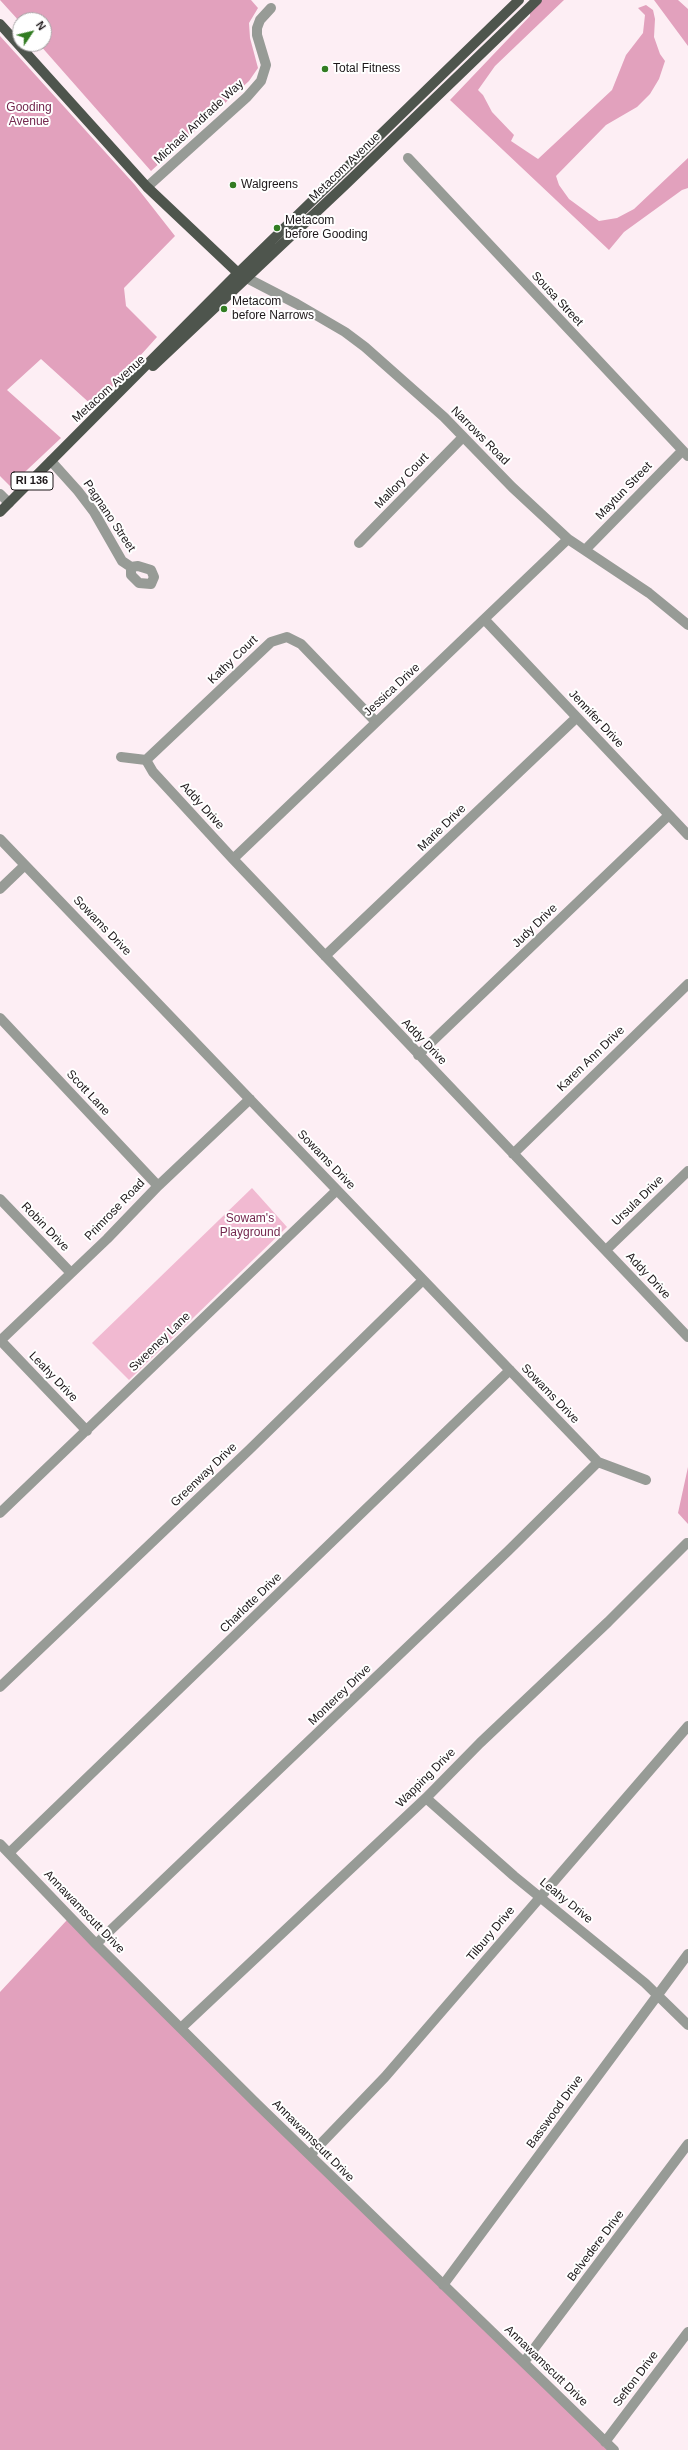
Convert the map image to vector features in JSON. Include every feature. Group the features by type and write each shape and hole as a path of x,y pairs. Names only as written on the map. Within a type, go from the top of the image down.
{"main road":[{"name":"Metacom Avenue","path":"0,512 62,449 182,340 242,275 519,0"},
{"name":"Metacom Avenue","path":"242,275 346,185 537,0"},
{"path":"0,24 147,187 242,275"}],"street":[{"name":"Michael Andrade Way","path":"147,187 247,97 260,81 266,65 258,42 257,28 260,20 272,8"},
{"name":"Sousa Street","path":"408,158 685,454"},
{"name":"Narrows Road","path":"242,275 297,304 345,332 400,377 463,437 512,487 568,539 649,593 688,625"},
{"name":"Mallory Court","path":"359,543 463,437"},
{"name":"Maytun Street","path":"585,550 685,454"},
{"name":"Pagnano Street","path":"51,461 78,491 96,516 122,561 131,567"},
{"path":"0,494 9,503"},
{"name":"Jessica Drive","path":"233,859 485,620 568,539"},
{"name":"Jennifer Drive","path":"485,620 688,835"},
{"name":"Kathy Court","path":"146,760 271,642 287,637 302,644 376,722"},
{"name":"Marie Drive","path":"325,956 576,718"},
{"path":"121,758 146,760"},
{"name":"Addy Drive","path":"146,760 153,772 233,859 688,1337"},
{"name":"Judy Drive","path":"418,1055 669,816"},
{"name":"Sowams Drive","path":"0,839 598,1462 646,1480"},
{"path":"0,889 25,865"},
{"name":"Karen Ann Drive","path":"513,1154 688,984"},
{"name":"Scott Lane","path":"0,1018 158,1186"},
{"name":"Primrose Road","path":"0,1341 158,1186 250,1099"},
{"name":"Ursula Drive","path":"606,1250 688,1171"},
{"name":"Sweeney Lane","path":"0,1513 337,1190"},
{"name":"Robin Drive","path":"0,1199 71,1273"},
{"name":"Greenway Drive","path":"0,1687 249,1450 423,1280"},
{"name":"Leahy Drive","path":"0,1341 87,1431"},
{"name":"Charlotte Drive","path":"9,1853 510,1370"},
{"name":"Monterey Drive","path":"96,1944 508,1551 598,1462"},
{"name":"Wapping Drive","path":"180,2028 426,1798 485,1737 608,1622 687,1543"},
{"name":"Tilbury Drive","path":"310,2156 385,2077 539,1896 688,1726"},
{"name":"Leahy Drive","path":"426,1798 539,1896 656,1994 688,2025"},
{"name":"Annawamscutt Drive","path":"0,1844 96,1944 180,2028 443,2286 524,2362 614,2450"},
{"name":"Basswood Drive","path":"443,2286 656,1994 688,1954"},
{"name":"Belvedere Drive","path":"524,2362 688,2144"},
{"name":"Sefton Drive","path":"605,2442 688,2332"}],"green space":[{"path":"0,0 251,0 258,8 249,23 250,38 258,68 249,81 151,171 46,52 52,52 52,12 12,13"},
{"path":"540,0 564,0 495,66 478,90 483,95 492,112 514,135 511,141 538,159 612,90 626,55 643,33 645,15 638,8 646,5 653,10 655,19 654,37 660,54 665,61 659,79 650,94 637,107 606,125 556,176 559,185 569,199 599,221 617,218 634,209 688,158 688,188 682,190 624,232 609,250 450,100 530,16 530,10"},
{"path":"654,0 678,0 688,9 688,46"},
{"name":"Gooding Avenue","path":"0,36 12,49 12,52 14,52 135,185 175,236 124,288 126,306 157,337 94,407 41,359 7,390 61,438 10,486 0,476"},
{"name":"Sowam's Playground","path":"252,1188 287,1227 129,1380 92,1343"},
{"path":"688,1467 688,1524 678,1513"},
{"path":"67,1920 608,2450 0,2450 0,1992"}],"place":[{"name":"Total Fitness","path":"325,69"},
{"name":"Walgreens","path":"233,185"},
{"name":"Metacom before Gooding","path":"277,228"},
{"name":"Metacom before Narrows","path":"224,309"}]}
